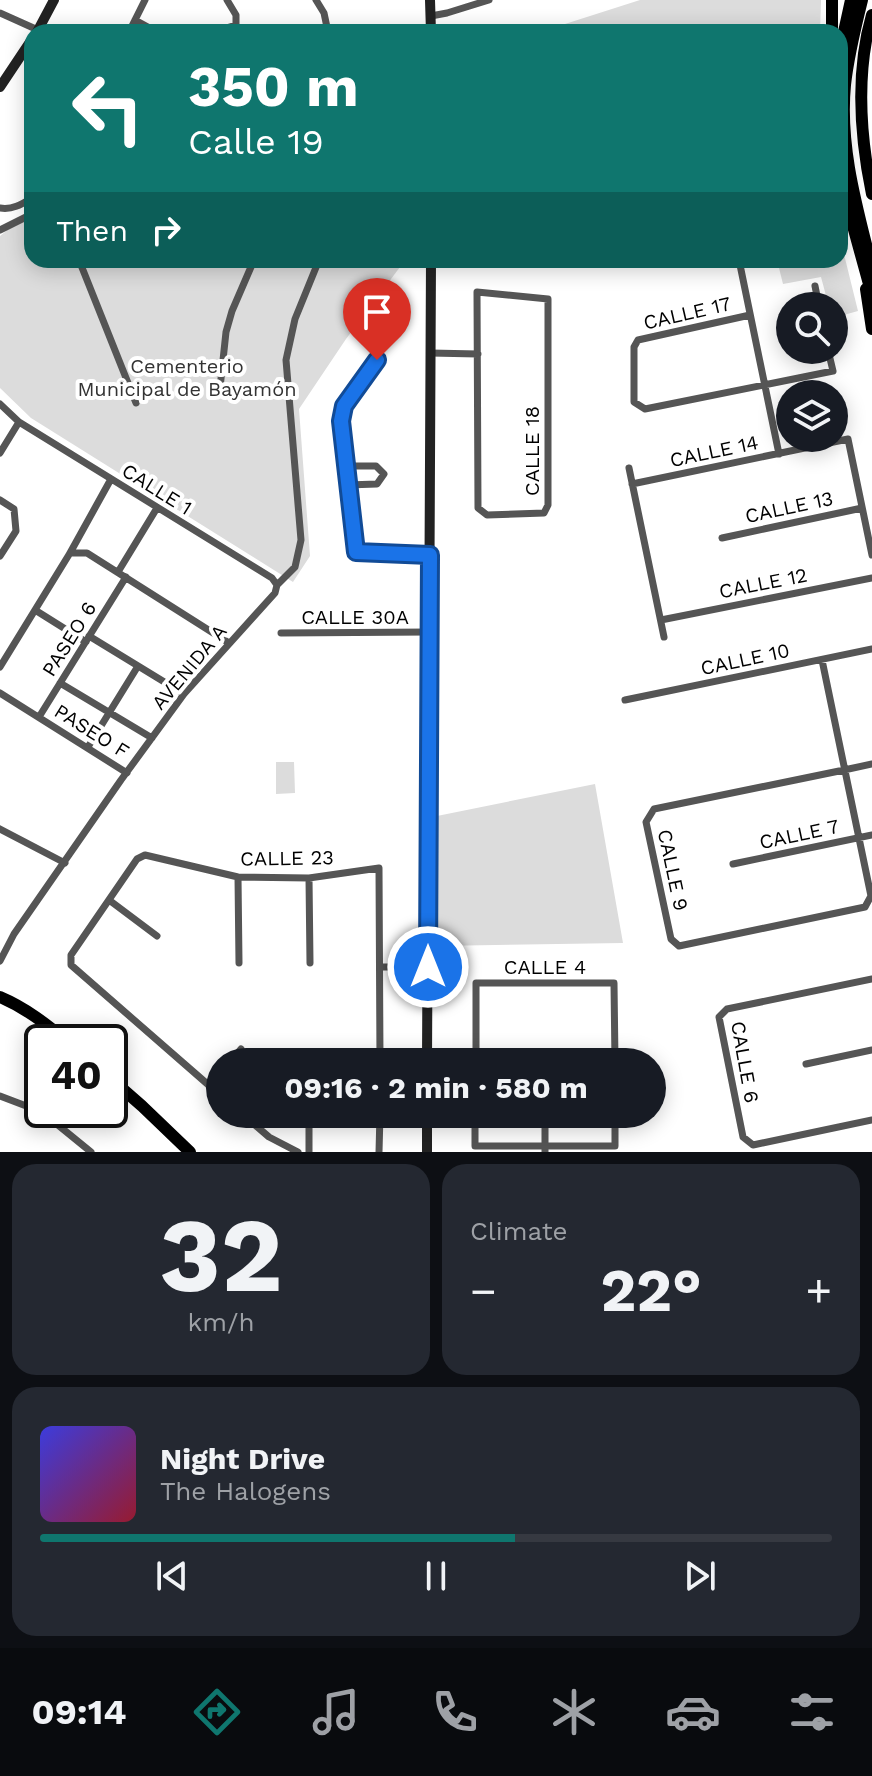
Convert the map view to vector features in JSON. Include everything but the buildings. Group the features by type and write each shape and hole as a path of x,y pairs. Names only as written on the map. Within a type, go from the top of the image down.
{"highway":[{"path":"832,0 832,24"},
{"path":"846,24 851,0"},
{"path":"848,65 862,0"},
{"path":"869,0 856,44 851,96 854,156 872,241"},
{"path":"872,15 864,50 861,108 872,194"},
{"path":"848,164 872,295"},
{"path":"848,197 868,267 872,329"},
{"path":"0,997 47,1024"},
{"path":"128,1094 190,1152"},
{"path":"164,1127 177,1152"}],"street":[{"path":"41,24 54,0"},
{"path":"133,24 145,0"},
{"path":"227,0 236,15 236,24"},
{"path":"316,0 326,24"},
{"path":"430,0 431,24"},
{"path":"431,16 489,0"},
{"path":"0,13 24,27"},
{"path":"135,20 142,24"},
{"path":"0,87 24,51"},
{"path":"0,208 7,209 24,203"},
{"path":"0,230 24,218"},
{"path":"82,268 136,403"},
{"path":"220,388 226,332 251,268"},
{"name":"AVENIDA A","path":"65,863 184,694 295,567 301,540 286,360 295,319 316,268"},
{"path":"427,1048 431,268"},
{"path":"741,268 779,454"},
{"path":"815,286 816,292"},
{"name":"CALLE 18","path":"477,292 548,299 548,505 544,513 487,515 478,508 478,354 477,292"},
{"name":"CALLE 17","path":"750,315 638,340 634,347 634,402 645,409 764,385"},
{"path":"430,353 478,354"},
{"path":"377,360 344,406 341,421 356,552 430,555"},
{"path":"764,385 833,371 831,364"},
{"name":"CALLE 1","path":"0,404 19,422 272,578 277,585"},
{"path":"0,453 19,422"},
{"name":"CALLE 14","path":"632,484 848,439 862,508"},
{"path":"345,466 376,466 384,474 377,484 347,485"},
{"path":"629,468 664,637"},
{"path":"0,667 111,479"},
{"path":"0,500 14,509 16,531 0,556"},
{"path":"122,574 157,508"},
{"path":"862,508 872,555"},
{"name":"CALLE 13","path":"722,538 862,508"},
{"path":"70,553 87,553 229,643"},
{"name":"PASEO 6","path":"39,717 88,639 122,574"},
{"name":"CALLE 12","path":"661,620 872,578"},
{"path":"35,610 184,694"},
{"name":"CALLE 30A","path":"281,633 429,632"},
{"name":"CALLE 10","path":"625,700 872,649"},
{"path":"822,660 858,838"},
{"path":"88,747 138,666"},
{"path":"60,683 152,738"},
{"name":"PASEO F","path":"0,693 127,773"},
{"name":"CALLE 9","path":"858,838 871,896 865,907 679,946 671,939 646,822 654,809 872,764"},
{"path":"0,829 65,863 14,934 0,961"},
{"name":"CALLE 7","path":"733,864 872,835"},
{"name":"CALLE 23","path":"206,1083 71,965 71,955 137,859 145,855 238,877 309,878 379,868 380,1048"},
{"path":"238,877 239,963"},
{"path":"309,878 310,963"},
{"path":"109,900 157,936"},
{"path":"380,967 428,967"},
{"name":"CALLE 6","path":"872,979 727,1009 719,1017 743,1137 753,1145 872,1120"},
{"name":"CALLE 4","path":"476,1048 476,983 614,983 615,1048"},
{"path":"806,1064 872,1050"},
{"path":"0,1096 42,1112 91,1152"},
{"path":"258,1128 298,1152"},
{"path":"309,1128 309,1152"},
{"path":"379,1152 380,1128"},
{"path":"427,1128 427,1152"},
{"path":"475,1128 475,1146 545,1149 615,1146 615,1128"},
{"path":"545,1128 545,1149"}],"green space":[{"path":"640,0 821,0 820,24 565,24"},
{"name":"Cementerio Municipal de Bayamón","path":"24,216 24,268 399,268 299,409 310,556 293,582 31,418 0,388 0,236"},
{"path":"779,268 847,268 858,311 848,314 848,292 825,292 821,277 783,284"},
{"path":"276,762 294,762 295,793 276,794"},
{"path":"595,784 623,943 437,946 437,816"}],"route":[{"path":"377,360 344,406 341,421 356,552 430,555 428,967"}]}
